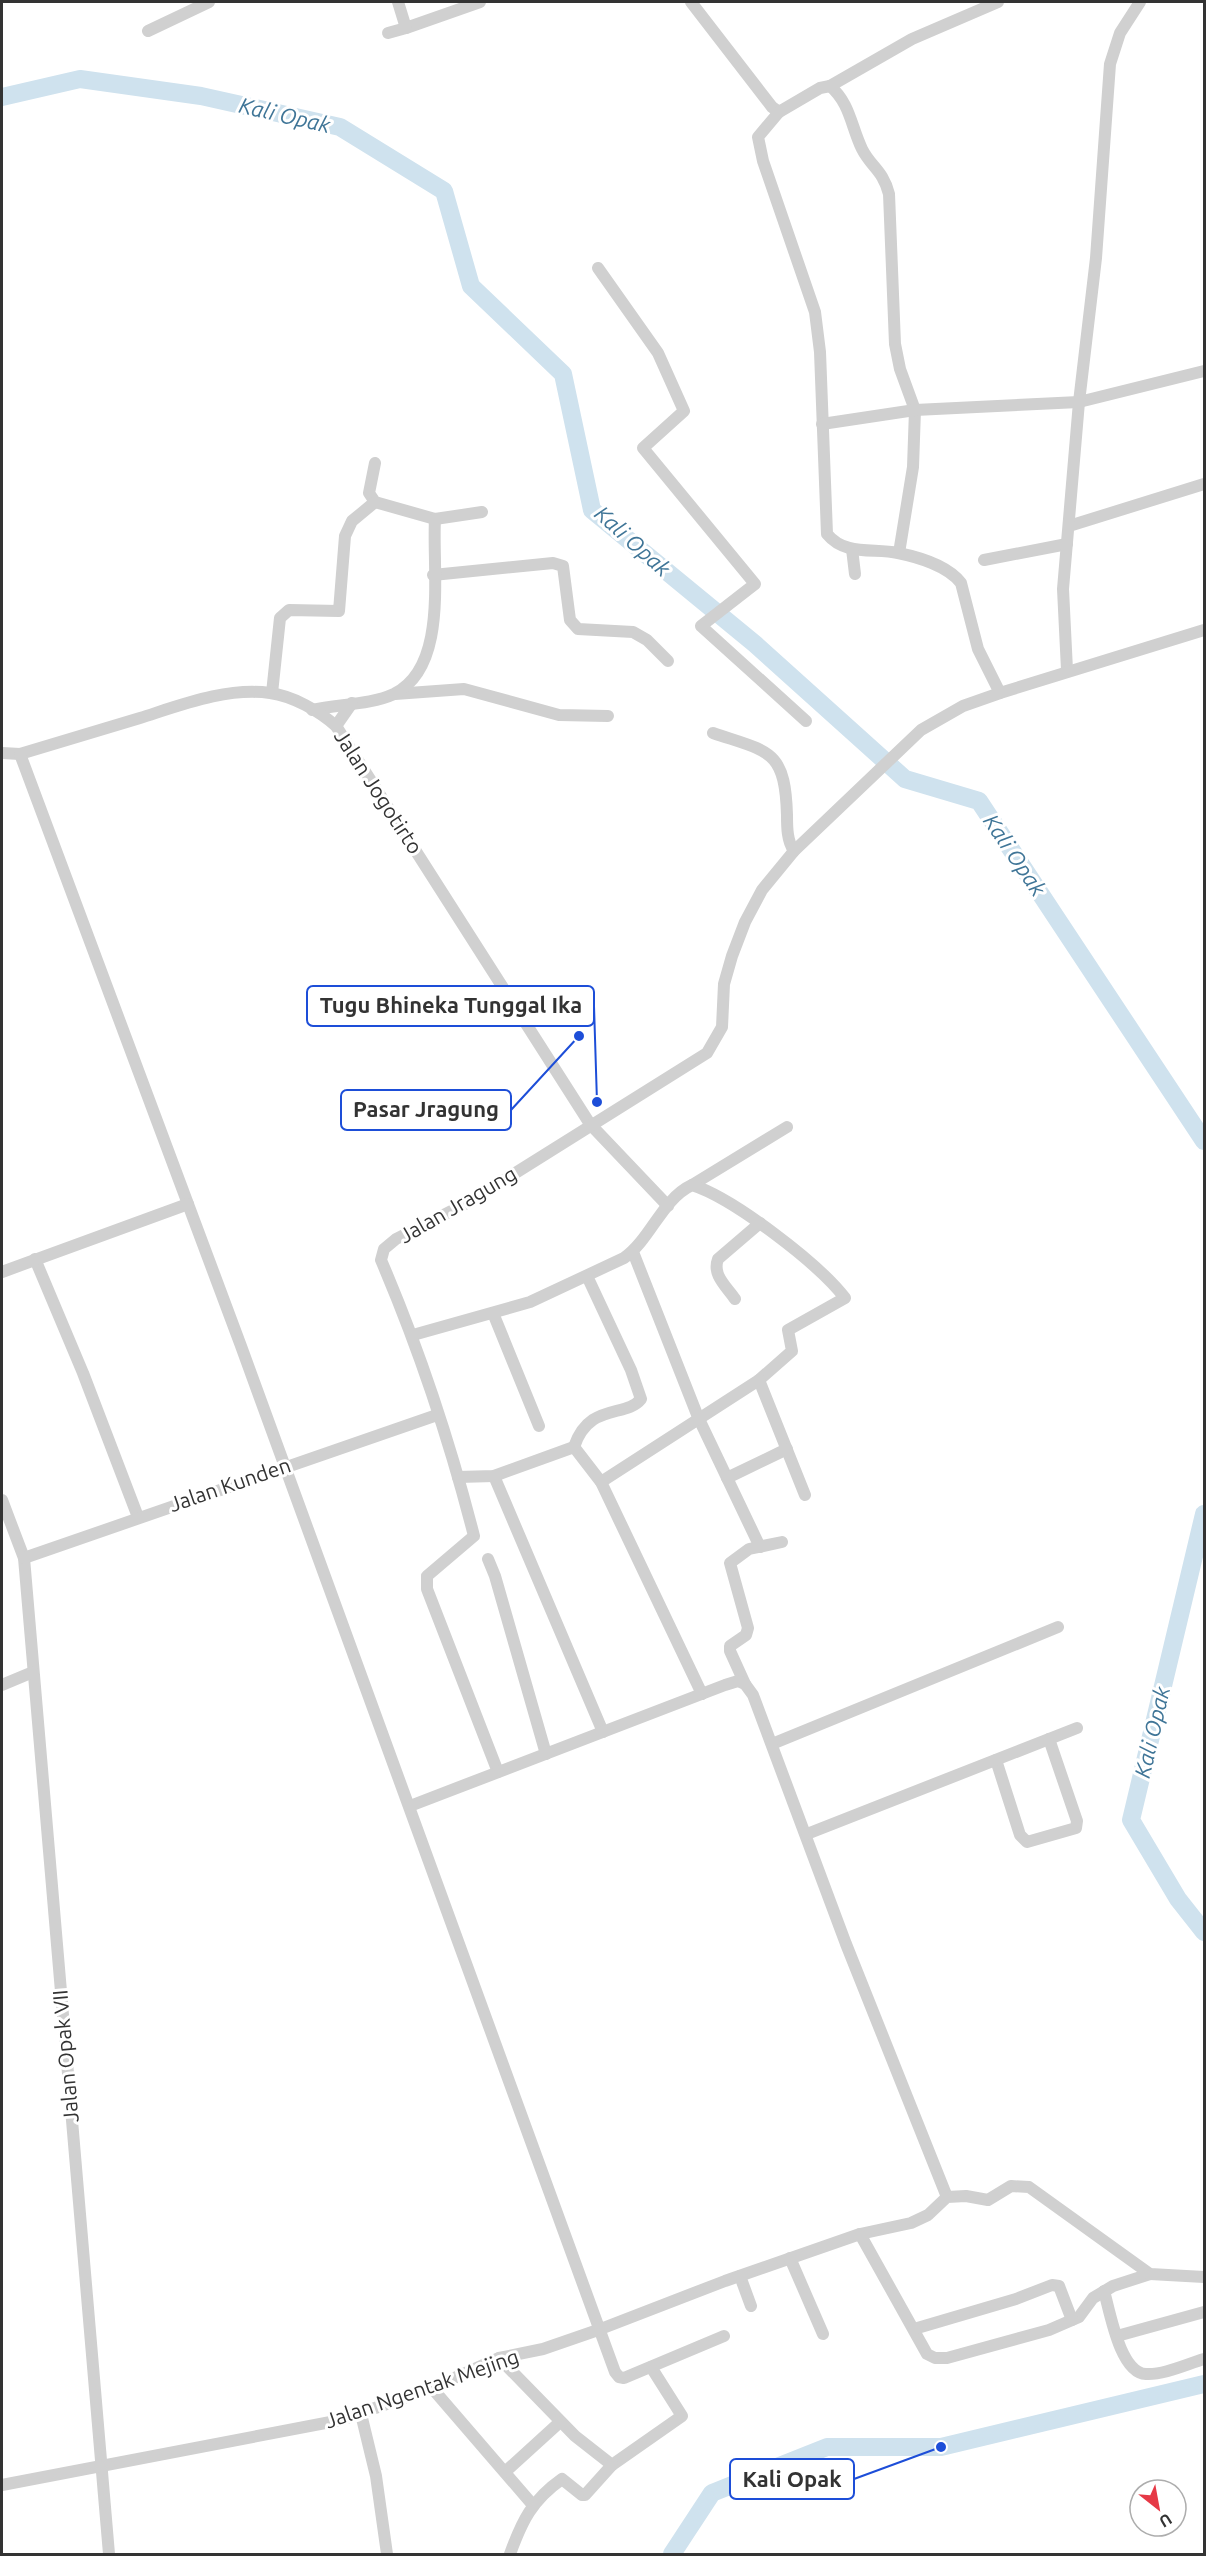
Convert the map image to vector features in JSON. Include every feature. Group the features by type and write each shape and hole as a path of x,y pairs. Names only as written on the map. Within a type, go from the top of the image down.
{"street":[{"path":"148,31 209,2"},
{"path":"398,2 406,28"},
{"path":"388,33 480,2"},
{"path":"691,2 761,96 779,112"},
{"path":"998,2 912,39 830,86 820,88 779,112 758,137 763,161 815,312 820,352 827,534 835,544 852,549 899,553 946,570 961,583 978,649 1000,693"},
{"path":"1067,670 1063,589 1079,402 1096,258 1110,64 1120,33 1140,2"},
{"path":"830,86 838,93 849,110 863,151 885,178 889,194 895,344 900,369 915,410 913,467 899,553"},
{"path":"598,268 658,354 684,411 643,448 755,584 702,626 806,721"},
{"path":"822,424 915,410 1079,402 1204,371"},
{"path":"375,463 369,493 375,502 435,519 482,512"},
{"path":"1069,526 1204,484"},
{"path":"272,693 280,618 288,610 339,611 345,536 352,521 375,502"},
{"path":"394,694 415,680 430,651 433,631 435,519"},
{"path":"984,560 1067,544"},
{"path":"852,549 855,574"},
{"path":"434,575 553,563 563,567 570,620 578,629 633,632 648,640 668,661"},
{"name":"Jalan Jragung","path":"498,1772 427,1589 427,1576 474,1536 458,1477 412,1335 381,1260 384,1249 396,1239 469,1202 590,1124 707,1053 722,1027 724,984 745,922 762,890 794,851 869,781 905,743 936,720 963,706 1067,670 1204,630"},
{"path":"312,710 394,694 464,689 559,715 608,716"},
{"name":"Jalan Jogotirto","path":"2,753 20,754 187,703 240,692 272,693 312,710 336,726 590,1124 668,1206"},
{"path":"336,726 352,703"},
{"path":"713,733 764,750 779,766 786,780 789,842 794,851"},
{"path":"20,754 410,1806 598,2330 619,2377 624,2378 724,2336"},
{"path":"412,1335 530,1302 633,1252 668,1206 692,1185 787,1127"},
{"path":"601,1482 698,1417 759,1380 792,1351 788,1330 845,1298 834,1284 760,1222 692,1185"},
{"path":"2,1272 188,1203"},
{"path":"735,1299 716,1272 716,1265 718,1259 760,1222"},
{"path":"633,1252 698,1417 760,1547"},
{"path":"35,1259 83,1373 138,1517"},
{"path":"458,1477 494,1476 574,1447 585,1427 595,1418 636,1404 641,1399 631,1370 587,1276"},
{"path":"493,1313 539,1426"},
{"path":"759,1380 805,1495"},
{"name":"Jalan Kunden","path":"24,1558 284,1466 437,1415"},
{"path":"574,1447 601,1482 702,1694"},
{"path":"728,1478 787,1449"},
{"path":"494,1476 603,1732"},
{"name":"Jalan Opak VII","path":"2,1500 24,1558 109,2554"},
{"path":"782,1542 749,1549 730,1563 748,1628 746,1635 730,1646 730,1652 745,1684 753,1695 807,1834 846,1944 946,2197 966,2196 988,2200 1011,2186 1029,2187 1150,2274"},
{"path":"488,1559 495,1576 546,1754"},
{"path":"772,1744 1058,1627"},
{"path":"2,1685 33,1672"},
{"path":"410,1806 702,1694 738,1681 745,1684"},
{"path":"807,1834 1077,1728"},
{"path":"996,1760 1020,1835 1027,1842 1076,1828 1077,1821 1049,1739"},
{"name":"Jalan Ngentak Mejing","path":"2,2485 299,2429 361,2414 432,2388 499,2358 543,2349 860,2234 911,2223 928,2215 946,2197"},
{"path":"860,2234 927,2354 935,2358 947,2358 1049,2330 1083,2313 1093,2298 1113,2286 1150,2274 1204,2277"},
{"path":"790,2259 823,2334"},
{"path":"740,2276 751,2306"},
{"path":"914,2329 1016,2299 1052,2285 1059,2286 1072,2320"},
{"path":"1104,2291 1127,2362 1138,2372 1147,2374 1204,2359"},
{"path":"1117,2336 1204,2312"},
{"path":"499,2358 560,2422 612,2465"},
{"path":"510,2554 532,2504 562,2479 585,2495 612,2465 682,2416 651,2367"},
{"path":"432,2388 532,2504"},
{"path":"361,2414 376,2476 387,2554"},
{"path":"505,2472 560,2422"}],"waterway":[{"name":"Kali Opak","path":"2,97 80,79 201,96 340,127 444,191 471,286 563,374 592,510 755,644 905,779 979,801 1204,1141"},
{"name":"Kali Opak","path":"1204,1514 1131,1820 1178,1899 1204,1932"},
{"name":"Kali Opak","path":"672,2554 712,2493 827,2447 941,2447 1204,2384"}],"place":[{"name":"Pasar Jragung","path":"579,1036"},
{"name":"Tugu Bhineka Tunggal Ika","path":"597,1102"},
{"name":"Kali Opak","path":"941,2447"}]}
